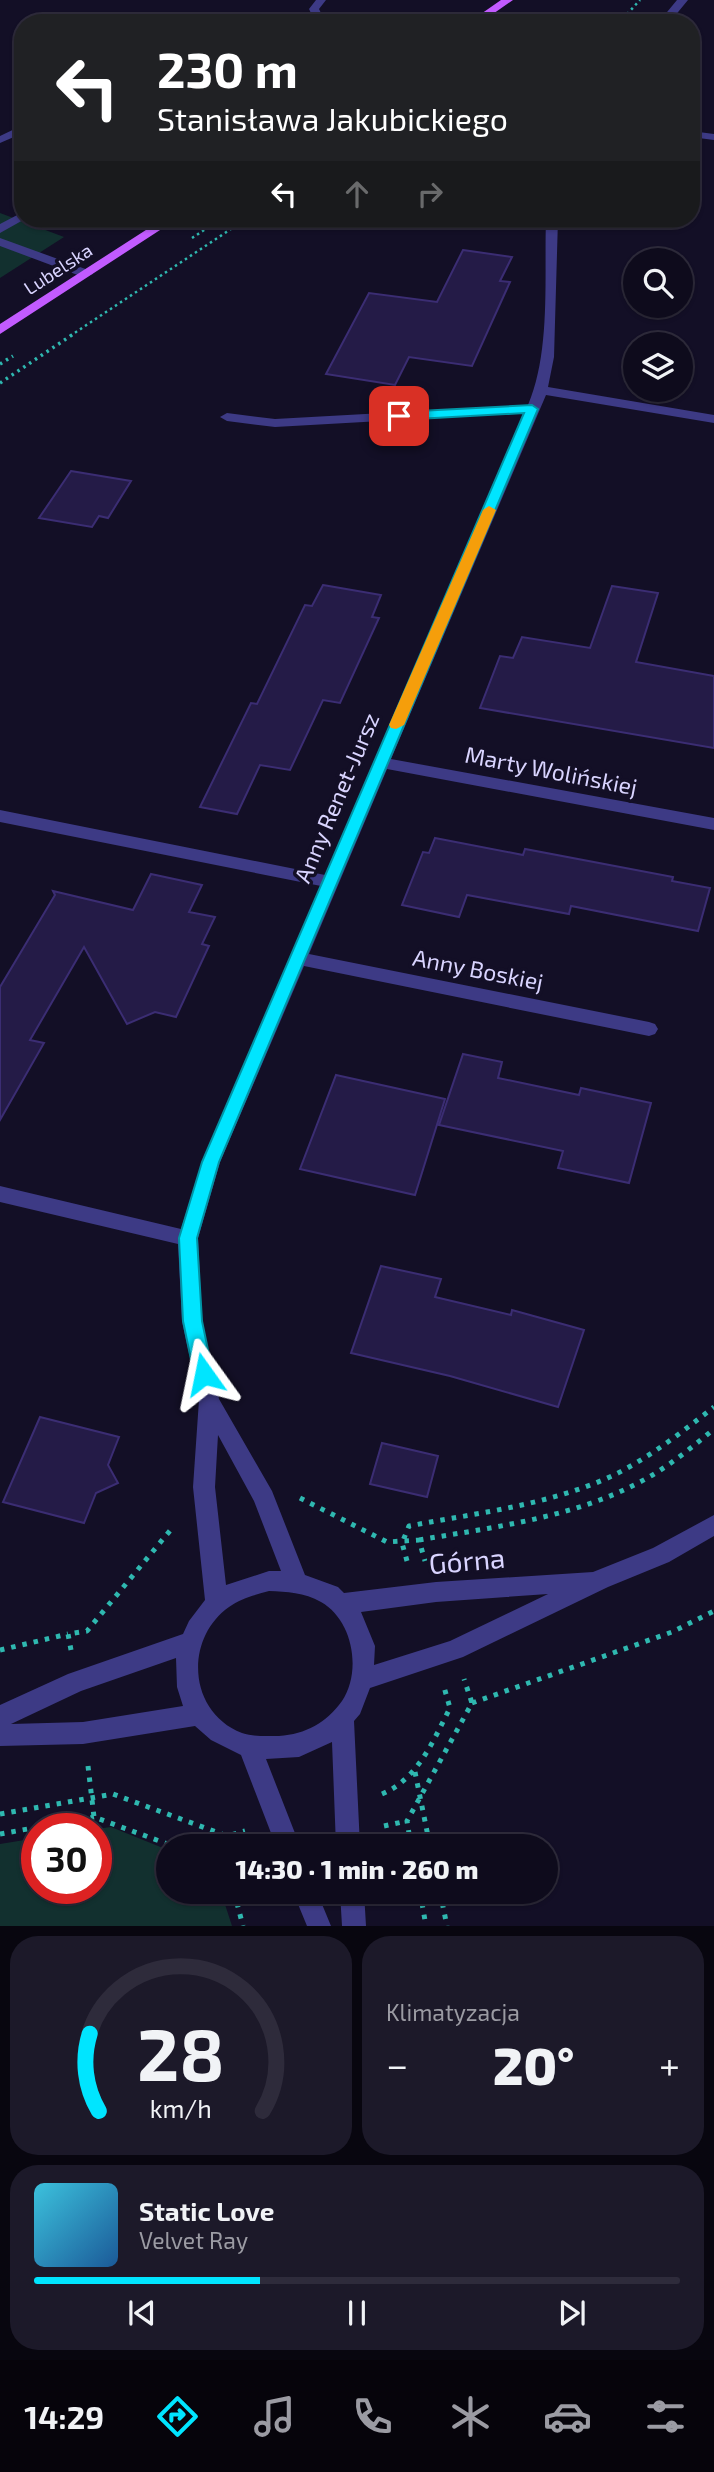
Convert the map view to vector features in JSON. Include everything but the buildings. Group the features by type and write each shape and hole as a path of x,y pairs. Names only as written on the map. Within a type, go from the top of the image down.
{"main road":[{"path":"487,14 508,0"},
{"name":"Lubelska","path":"0,330 157,228"}],"street":[{"path":"671,14 683,0"},
{"name":"Anny Renet-Jursz","path":"217,1603 204,1487 209,1400 192,1321 188,1238 211,1162 541,390 548,357 552,228"},
{"path":"0,242 87,274"},
{"path":"541,390 714,419"},
{"path":"227,417 275,423 532,409"},
{"name":"Marty Wolińskiej","path":"380,762 714,824"},
{"path":"0,816 330,881"},
{"name":"Anny Boskiej","path":"297,958 649,1029"},
{"path":"0,1194 188,1238"},
{"name":"Anny Renet-Jursz","path":"209,1400 264,1498 296,1582"},
{"name":"Górna","path":"365,1679 455,1650 600,1580 661,1555 714,1525"},
{"name":"Górna","path":"341,1604 436,1592 600,1580"},
{"path":"269,1581 296,1582 320,1590 341,1604 357,1626 365,1652 365,1679 356,1701 342,1721 324,1737 300,1746 275,1750 250,1747 222,1735 201,1714 189,1692 186,1667 190,1642 200,1621 217,1603 241,1588 269,1581"},
{"path":"0,1717 76,1682 190,1642"},
{"path":"0,1735 83,1732 201,1714"},
{"path":"342,1721 347,1834"},
{"path":"250,1747 283,1834"},
{"path":"310,1904 318,1926"},
{"path":"353,1904 354,1926"}],"path":[{"path":"627,14 640,0"},
{"path":"0,383 232,228"},
{"path":"409,1526 540,1500 598,1482 653,1453 714,1407"},
{"path":"264,1498 290,1493 387,1542 401,1544 509,1524 573,1508 640,1482 714,1429"},
{"path":"0,1650 87,1630 181,1518 206,1512"},
{"path":"418,1540 436,1592"},
{"path":"409,1834 407,1821 472,1703 672,1633 714,1611"},
{"path":"68,1634 76,1682"},
{"path":"455,1650 472,1703"},
{"path":"83,1732 93,1813"},
{"path":"415,1771 427,1834"},
{"path":"112,1824 156,1840"},
{"path":"0,1834 21,1830"},
{"path":"237,1904 243,1926"},
{"path":"422,1904 426,1926"},
{"path":"442,1904 447,1926"}],"green space":[{"path":"0,213 14,218 14,228 40,228 64,237 0,278"},
{"path":"112,1827 156,1845 156,1904 225,1904 232,1926 0,1926 0,1844 21,1841 21,1904 112,1904"}],"slow traffic":[{"path":"396,725 489,510"}],"route":[{"path":"204,1374 192,1321 188,1238 211,1162 532,409 399,416"}]}
